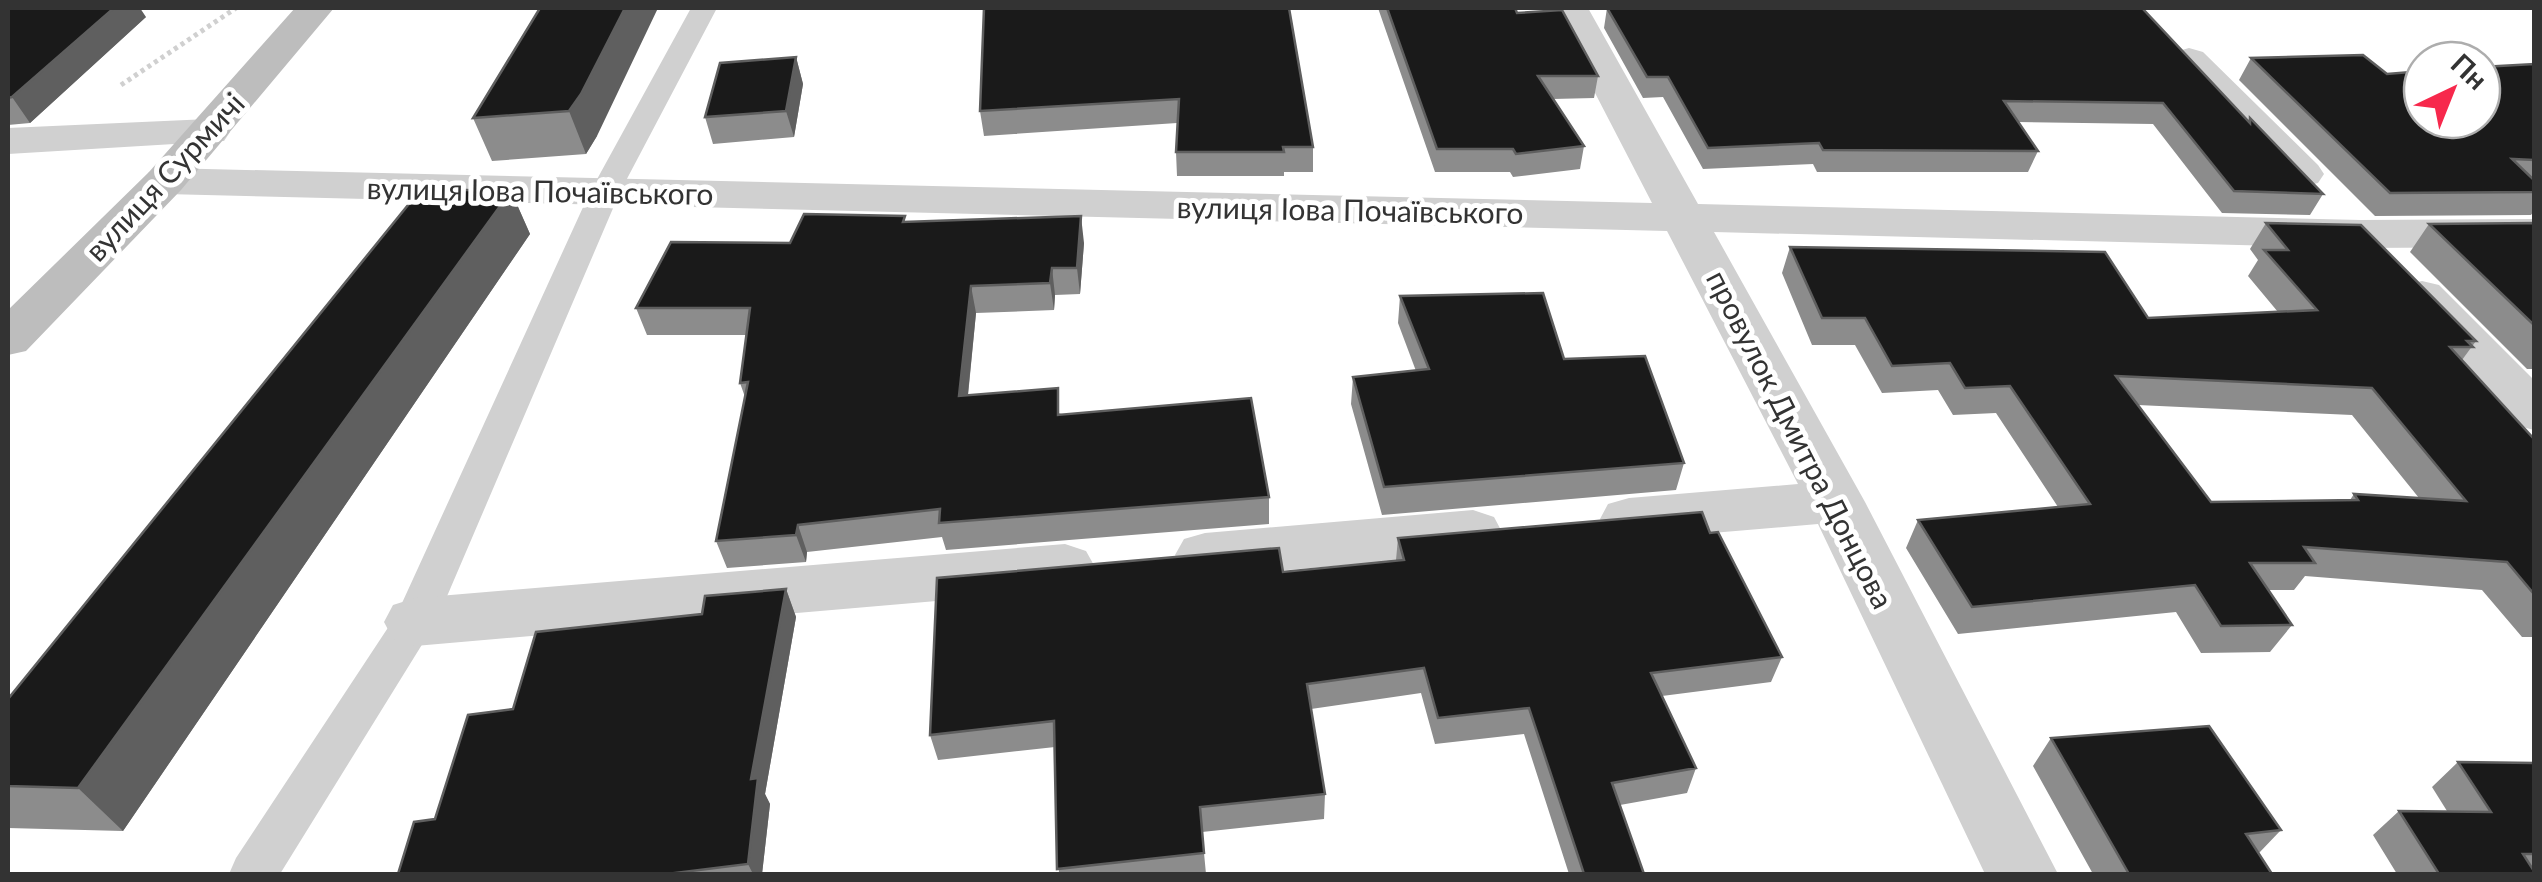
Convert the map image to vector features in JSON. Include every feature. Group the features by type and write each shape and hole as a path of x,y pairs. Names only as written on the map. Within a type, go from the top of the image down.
{"main road":[{"name":"вулиця Сурмичі","path":"8,339 165,181 315,8"}],"street":[{"name":"провулок Дмитра Донцова","path":"1570,8 1686,217 1836,502 2022,874"},
{"path":"2189,60 2534,412"},
{"path":"8,141 209,132"},
{"name":"вулиця Іова Почаївського","path":"165,181 2362,234 2534,233"},
{"path":"1579,523 1836,502"},
{"path":"415,622 1520,528"}],"lane":[{"path":"252,874 415,622 605,192 704,8"}],"building":[{"path":"8,8 114,8 8,98"},
{"path":"540,8 625,8 569,111 473,118"},
{"path":"984,8 1289,8 1313,147 1283,147 1284,152 1176,152 1179,99 980,111"},
{"path":"1387,8 1515,8 1517,13 1562,10 1598,76 1538,76 1584,146 1516,154 1513,149 1437,149"},
{"path":"1607,8 2142,8 2323,194 2234,191 2163,103 2004,101 2038,151 1823,150 1819,143 1708,148 1668,77 1647,77"},
{"path":"2363,55 2387,74 2402,73 2402,140 2502,140 2502,66 2534,64 2534,160 2512,159 2534,180 2534,192 2390,193 2251,58"},
{"path":"796,57 786,111 705,117 720,63"},
{"path":"421,189 511,191 78,788 8,786 8,699"},
{"path":"804,214 905,216 903,222 1081,216 1077,268 1052,268 1050,283 971,286 959,396 1058,388 1058,415 1251,398 1269,497 939,523 940,509 798,525 796,535 716,541 748,382 740,383 750,308 636,308 671,242 790,243"},
{"path":"2266,223 2361,225 2476,341 2467,341 2473,347 2450,347 2534,439 2534,594 2507,562 2304,547 2315,563 2250,563 2292,625 2221,626 2195,585 1972,607 1918,520 2090,504 2010,386 1965,388 1950,363 1892,366 1865,318 1822,318 1790,247 2105,252 2148,318 2317,310 2264,250 2288,250","holes":["2116,376 2372,388 2466,501 2354,494 2358,500 2211,502"]},
{"path":"2534,223 2534,325 2429,224"},
{"path":"1543,293 1564,359 1645,356 1684,463 1384,487 1353,377 1429,369 1400,296"},
{"path":"1702,512 1710,533 1718,532 1782,657 1651,673 1696,768 1612,783 1644,874 1584,874 1529,708 1438,718 1424,668 1307,684 1325,794 1200,807 1204,853 1057,869 1054,721 930,735 937,578 1279,548 1283,572 1404,560 1398,538"},
{"path":"786,589 751,779 758,778 748,864 667,874 398,874 414,822 435,819 468,715 513,709 536,632 702,614 705,596"},
{"path":"2209,726 2281,830 2246,834 2272,874 2129,874 2051,738"},
{"path":"2458,762 2534,763 2534,854 2523,854 2534,874 2439,874 2399,811 2491,812"}]}
